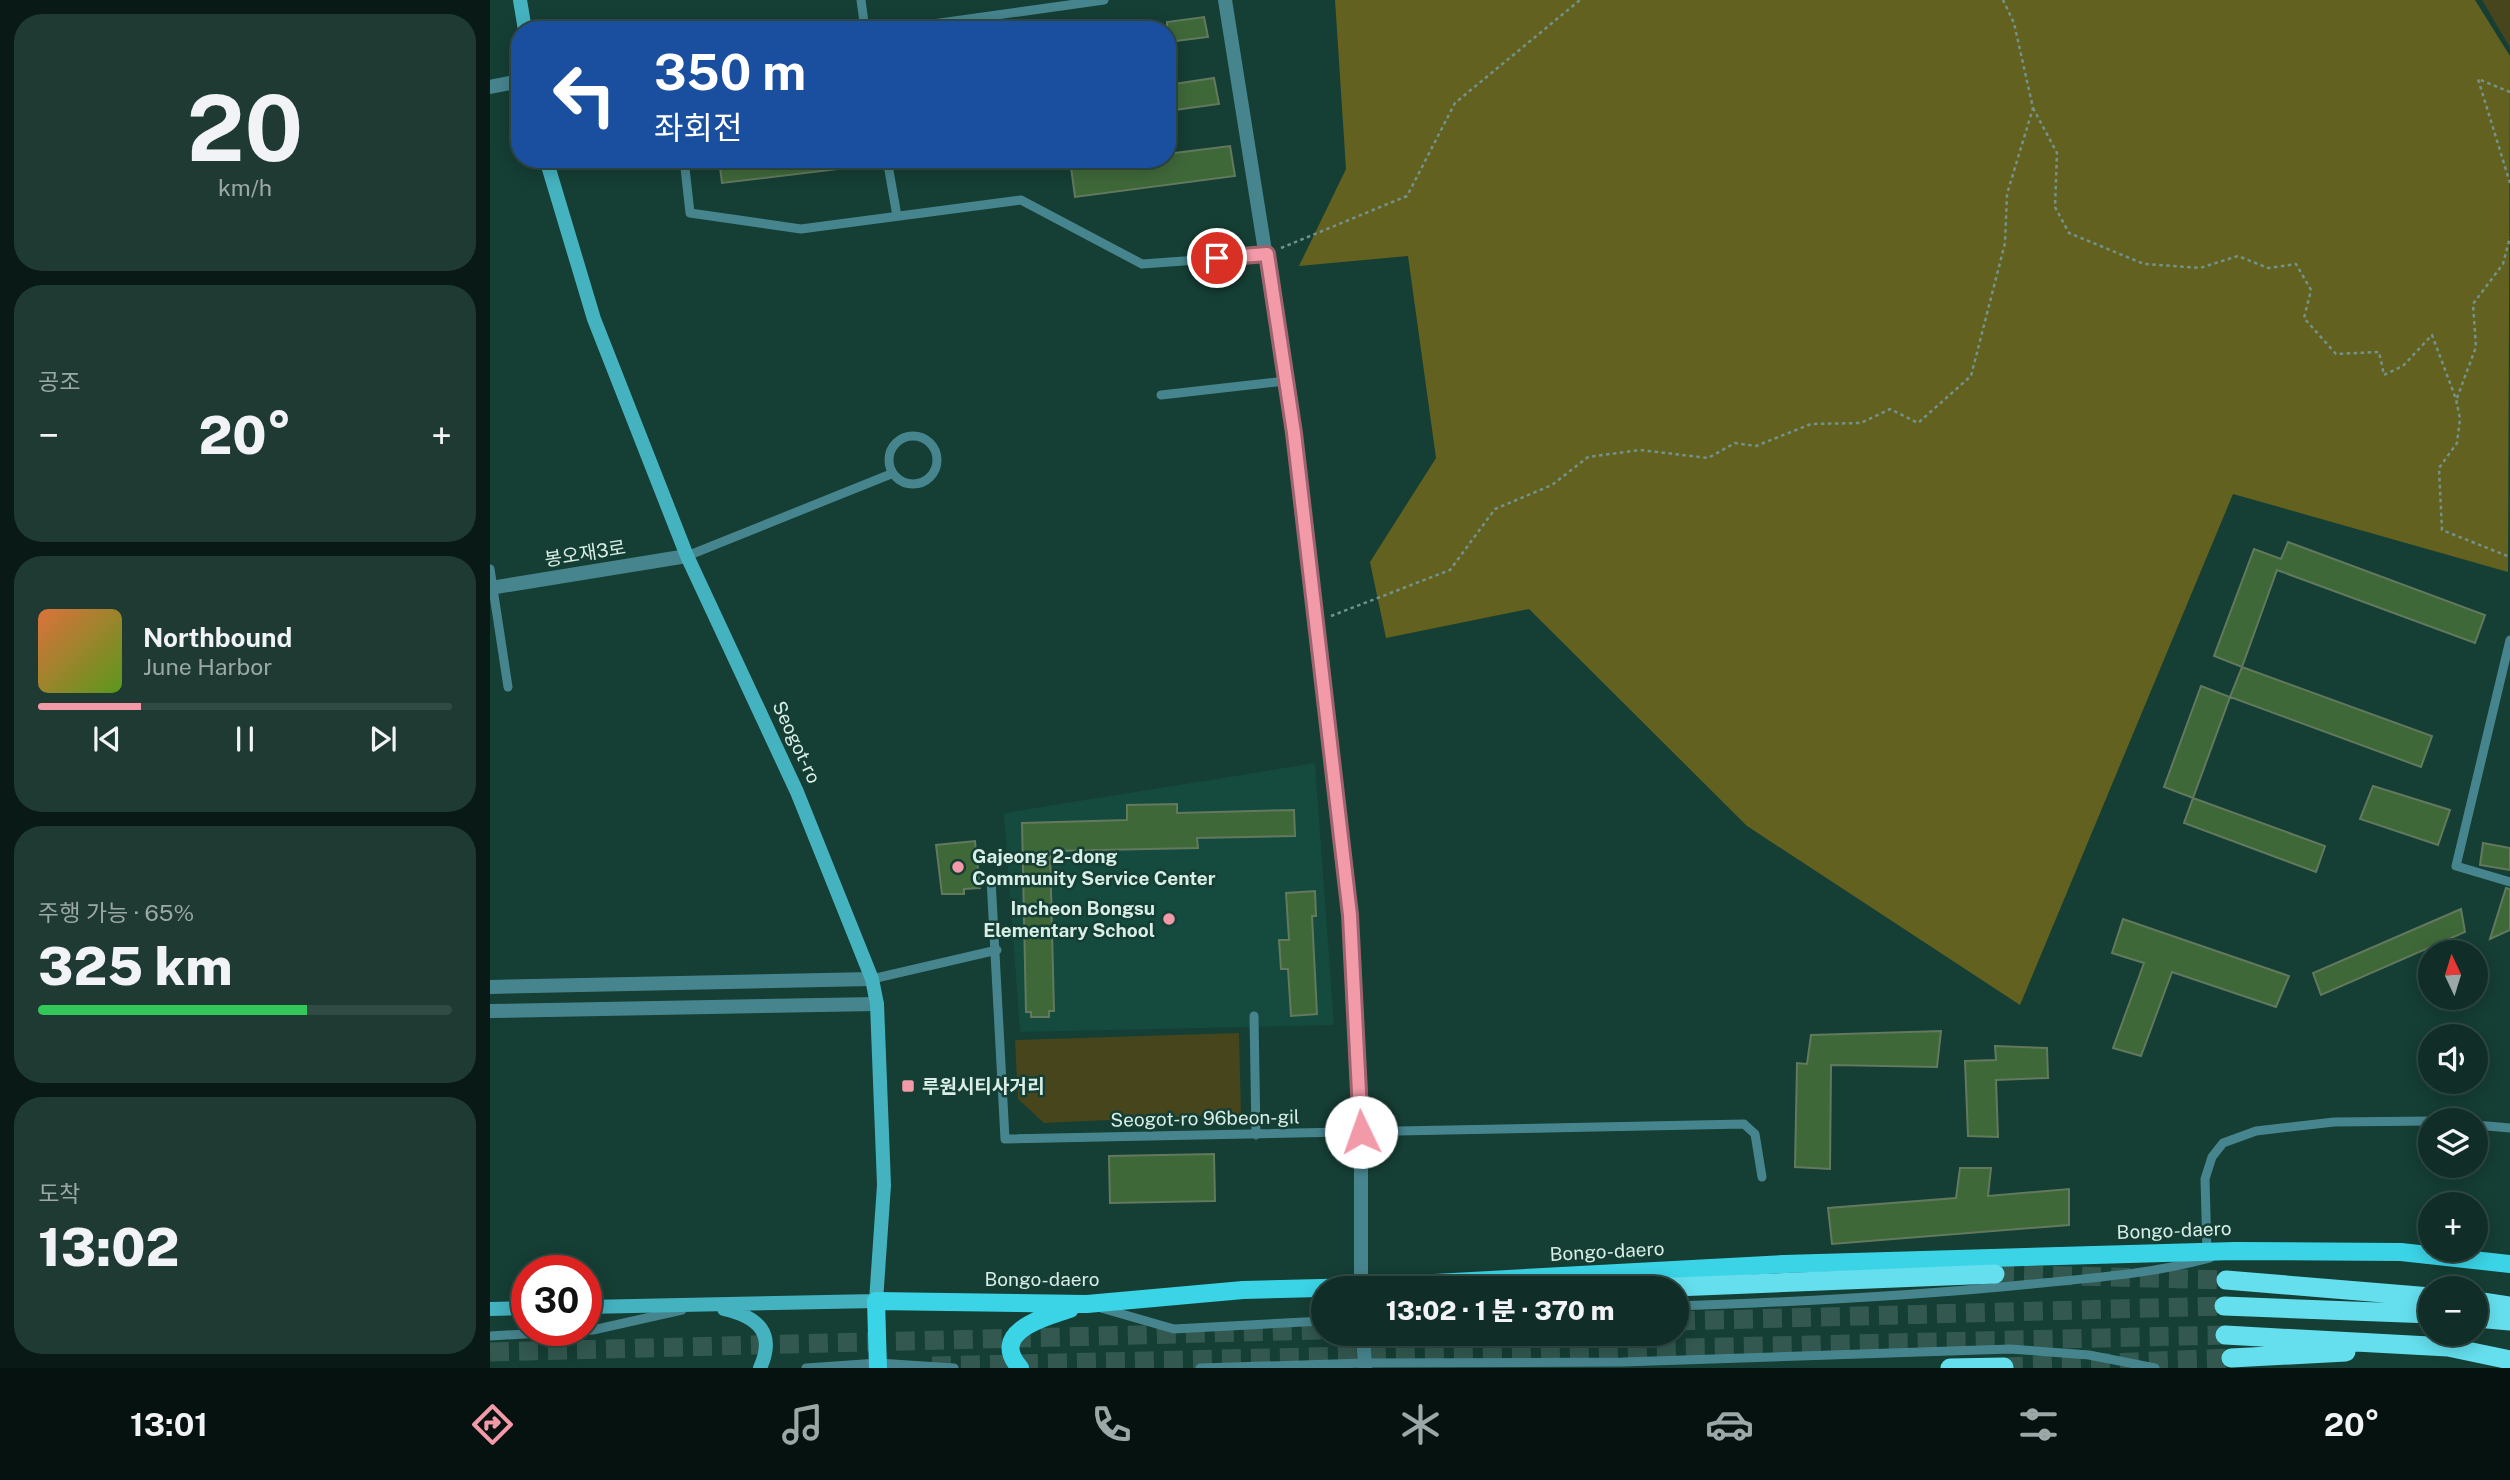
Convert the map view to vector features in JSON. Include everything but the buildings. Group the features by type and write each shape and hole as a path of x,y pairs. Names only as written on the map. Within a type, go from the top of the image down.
{"highway":[{"path":"1689,1286 1995,1274"},
{"path":"2226,1280 2418,1296"},
{"path":"2488,1303 2510,1306"},
{"path":"2224,1306 2418,1313"},
{"path":"2488,1319 2510,1321"},
{"path":"2225,1335 2448,1347 2510,1360"},
{"path":"2231,1359 2448,1347"},
{"path":"1950,1368 2004,1367"}],"main road":[{"path":"520,0 524,21"},
{"name":"Seogot-ro","path":"549,168 594,318 687,556 797,792 872,979 877,1004 884,1185 876,1301 878,1366"},
{"name":"Bongo-daero","path":"1565,1276 1784,1264 2235,1251 2401,1252 2510,1264"},
{"name":"Bongo-daero","path":"602,1307 876,1301 1087,1304 1243,1290 1311,1288"},
{"path":"706,1304 741,1313 758,1324 764,1335 766,1353 760,1368"},
{"path":"1020,1368 1012,1359 1010,1347 1018,1331 1035,1320 1087,1304"},
{"path":"490,1309 511,1308"}],"street":[{"path":"1226,0 1286,381 1317,621 1350,915 1361,1132 1361,1276"},
{"path":"490,88 511,82"},
{"name":"봉오재3로","path":"491,588 687,556"},
{"path":"490,987 872,979"},
{"path":"490,1011 877,1004"},
{"path":"1364,1346 1365,1365"}],"lane":[{"path":"861,0 864,21"},
{"path":"954,21 1104,0"},
{"path":"685,168 690,213 802,229 1021,200 1142,264 1267,254"},
{"path":"889,168 897,216"},
{"path":"1161,395 1286,381"},
{"path":"910,436 927,439 938,452 937,466 932,477 918,483 901,482 891,474 887,459 900,442 910,436"},
{"path":"687,556 891,474"},
{"path":"490,569 508,687"},
{"path":"2510,640 2456,866 2510,882"},
{"name":"Seogot-ro 96beon-gil","path":"991,879 997,950 1005,1139 1744,1124 1755,1134 1762,1177"},
{"path":"872,979 997,950"},
{"path":"1254,1016 1256,1135"},
{"path":"2207,1252 2205,1179 2212,1157 2223,1143 2256,1131 2334,1122 2418,1121"},
{"path":"2488,1126 2510,1128"},
{"path":"1689,1306 1822,1301 1997,1288 2162,1271 2235,1251"},
{"name":"Bongo-daero","path":"490,1336 593,1330 706,1304"},
{"path":"1087,1304 1174,1329 1311,1322"},
{"path":"1200,1368 1623,1362 2010,1349 2089,1355 2155,1368"},
{"path":"806,1368 954,1368"}],"path":[{"path":"1267,254 1407,196 1455,103 1580,0"},
{"path":"2003,0 2014,23 2033,108 2057,153 2055,207 2069,233 2144,264 2200,268 2238,256 2268,268 2296,264 2311,290 2304,318 2336,354 2379,352 2384,375 2403,366 2432,335 2456,399 2460,419 2458,443 2439,468 2442,530 2510,557"},
{"path":"2510,92 2478,79 2510,183"},
{"path":"1317,621 1450,570 1495,509 1552,485 1588,457 1640,450 1709,458 1735,443 1756,446 1811,424 1861,424 1890,409 1918,423 1971,376 2005,243 2007,194 2033,108"},
{"path":"2456,399 2476,347 2473,303 2503,264 2510,237"}],"shaded area":[{"path":"1335,0 2475,0 2510,56 2508,572 2233,494 2020,1005 1747,826 1529,609 1386,638 1370,562 1436,458 1408,256 1299,266 1346,169"},
{"path":"2482,0 2510,0 2510,47 2506,41"},
{"name":"Incheon Bongsu Elementary School","path":"1315,763 1334,1025 1020,1032 1004,813"},
{"path":"1239,1033 1241,1114 1044,1123 1018,1099 1015,1040"}],"tunnel":[{"path":"1995,1274 2226,1280"},
{"path":"1689,1321 2224,1306"},
{"path":"490,1352 1311,1330"},
{"path":"932,1366 2225,1335"},
{"path":"2004,1367 2231,1358"}],"place":[{"name":"Gajeong 2-dong Community Service Center","path":"958,867"},
{"name":"Incheon Bongsu Elementary School","path":"1169,919"},
{"name":"루원시티사거리","path":"908,1086"}],"route":[{"path":"1217,258 1267,254 1294,433 1350,915 1361,1132"}]}
